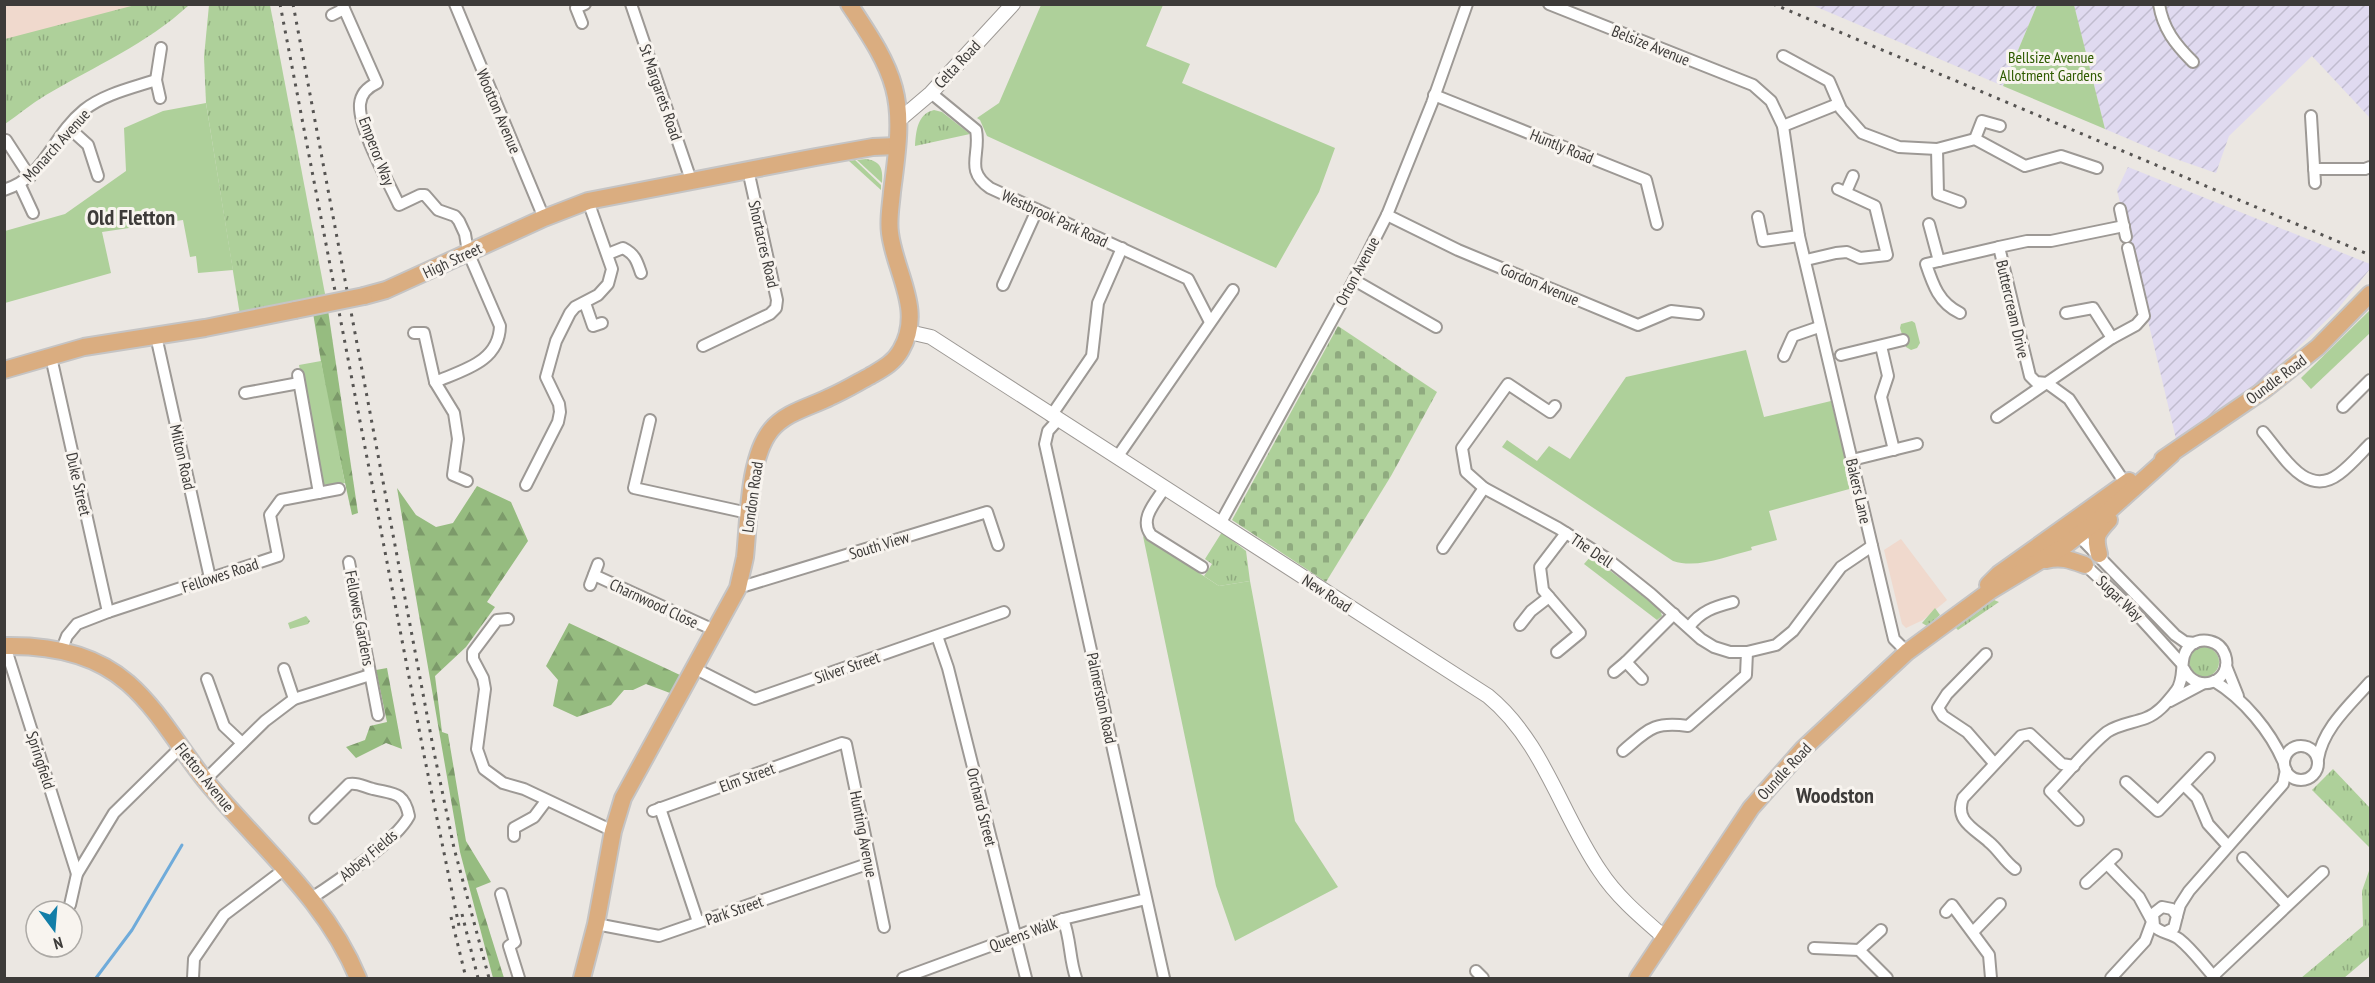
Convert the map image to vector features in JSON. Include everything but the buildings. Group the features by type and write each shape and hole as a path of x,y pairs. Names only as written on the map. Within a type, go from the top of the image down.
{"main road":[{"name":"London Road","path":"582,978 596,924 613,831 623,798 738,588 745,559 748,513 758,455 771,430 787,416 829,398 888,365 900,353 909,332 910,305 889,227 897,146 896,97 889,75 870,37 849,4"},
{"name":"High Street","path":"4,370 84,347 295,310 386,290 544,218 588,201 873,147 897,146"},
{"name":"Oundle Road","path":"1638,978 1751,808 1775,778 1808,744 1907,652 1972,603 2040,562 2067,535 2128,487 2264,390 2318,347 2370,294"},
{"path":"2040,562 2058,557 2092,560 2097,532 2172,454"},
{"name":"Oundle Road","path":"1972,603 1999,574 2067,535"},
{"name":"Fletton Avenue","path":"5,646 33,645 62,649 98,663 128,683 156,714 205,780 286,868 333,930 358,978"}],"street":[{"name":"Wootton Avenue","path":"455,4 544,218"},
{"path":"582,22 576,8 585,4"},
{"name":"St Margarets Road","path":"631,4 691,180"},
{"name":"Celta Road","path":"898,121 931,93 1013,4"},
{"name":"Orton Avenue","path":"1220,524 1354,280 1387,215 1467,4"},
{"name":"Belsize Avenue","path":"1549,4 1753,85"},
{"path":"2159,4 2162,21 2173,42 2193,62"},
{"path":"332,15 343,7"},
{"name":"Emperor Way","path":"343,7 377,83 369,87 361,99 360,107 365,127 399,205 420,195 430,199 438,210 455,216 465,234 468,252"},
{"path":"160,48 156,80 160,98"},
{"path":"1783,56 1829,81 1840,110 1862,133 1899,147 1937,150 1976,139 2025,166 2061,156 2097,168"},
{"name":"Monarch Avenue","path":"4,190 20,185 30,177 68,127 85,110 108,96 156,80"},
{"name":"Bakers Lane","path":"1753,85 1771,101 1783,126 1798,236 1806,260 1819,327 1894,639 1907,652"},
{"name":"Westbrook Park Road","path":"931,93 976,130 974,165 980,181 1037,210 1188,279 1210,322"},
{"name":"Huntly Road","path":"1434,95 1646,180 1657,224"},
{"path":"1783,126 1839,104"},
{"path":"2311,116 2315,183"},
{"path":"1976,139 1982,121 2000,126"},
{"path":"68,127 87,145 98,176"},
{"path":"6,140 30,177"},
{"path":"1937,150 1938,194 1960,202"},
{"path":"2314,169 2365,169 2370,166"},
{"name":"Shortacres Road","path":"703,346 770,314 776,308 777,300 748,170"},
{"path":"1806,260 1847,252 1860,258 1888,259 1875,206 1842,191 1853,176"},
{"path":"20,185 33,213"},
{"path":"525,485 558,422 559,404 546,377 553,350 570,313 575,307 598,295 608,284 612,269 588,201"},
{"path":"1997,417 2112,338 2136,325 2144,316 2120,209"},
{"path":"1002,285 1037,210"},
{"name":"Gordon Avenue","path":"1387,215 1458,250 1638,325 1671,311 1698,314"},
{"path":"1758,217 1763,241 1798,236"},
{"path":"1929,224 1939,261"},
{"name":"Buttercream Drive","path":"2126,237 2027,241 2000,247 2027,370 2037,382 2047,384 2069,399 2128,487"},
{"path":"1960,314 1942,301 1930,278 1926,264 2000,247"},
{"path":"608,254 623,248 631,252 636,257 641,273"},
{"name":"Palmerston Road","path":"1122,248 1098,303 1092,356 1048,430 1046,444 1164,978"},
{"path":"435,382 488,357 500,337 500,326 468,252"},
{"path":"1354,280 1436,327"},
{"path":"1118,456 1233,290"},
{"path":"585,303 592,326 602,323"},
{"path":"2066,313 2093,308 2112,338"},
{"path":"1784,356 1793,336 1819,327"},
{"name":"New Road","path":"909,332 932,337 1055,418 1118,456 1164,489 1488,696 1502,708 1525,737 1545,769 1599,870 1616,892 1664,937"},
{"path":"414,333 424,333 435,382 454,413 458,439 453,475 467,481"},
{"name":"Milton Road","path":"156,336 210,578"},
{"path":"1841,355 1903,340"},
{"path":"1881,346 1888,376 1881,397 1894,450"},
{"name":"Duke Street","path":"51,357 108,612"},
{"path":"245,393 298,379 319,493"},
{"path":"2343,407 2370,380"},
{"name":"The Dell","path":"1555,406 1550,412 1508,384 1462,448 1466,472 1484,488 1606,558 1714,647 1730,652 1747,652 1776,645 1793,631 1841,567 1872,546"},
{"path":"650,420 634,488 748,513"},
{"path":"2263,432 2301,478 2323,482 2338,475 2370,444"},
{"path":"1852,460 1917,444"},
{"path":"1443,548 1484,488"},
{"name":"Fellowes Road","path":"62,649 67,636 77,624 210,578 279,562 270,514 281,500 339,489"},
{"path":"1164,489 1146,518 1147,530 1151,535 1202,567"},
{"name":"South View","path":"738,588 987,512 998,545"},
{"path":"1557,652 1580,633 1543,590 1540,567 1566,533"},
{"name":"Sugar Way","path":"2067,535 2175,635 2185,642 2195,643"},
{"name":"Sugar Way","path":"2067,535 2092,560 2183,667"},
{"name":"Fellowes Gardens","path":"349,562 378,715"},
{"name":"Charnwood Close","path":"594,575 714,630"},
{"path":"1520,625 1549,597"},
{"path":"1689,627 1697,617 1711,607 1733,602"},
{"name":"Silver Street","path":"694,668 755,699 1004,612"},
{"path":"1614,672 1674,614"},
{"path":"508,619 497,620 473,652 473,659 483,678 485,689 477,749 484,769 503,783 524,789 613,831"},
{"name":"Orchard Street","path":"937,636 948,668 1026,978"},
{"path":"2078,820 2050,791 2108,732 2123,724 2145,718 2164,705 2180,685 2185,652 2195,643 2202,640 2215,643 2223,651 2226,666 2241,702"},
{"name":"Springfield","path":"5,646 78,874"},
{"path":"1623,751 1650,728 1668,723 1688,726 1746,675 1747,652"},
{"path":"1986,654 1947,694 1938,708 1943,716 1967,732 1994,763"},
{"path":"1626,662 1642,679"},
{"path":"2164,705 2202,684 2214,681 2224,672 2226,666"},
{"path":"2183,667 2191,679 2202,684"},
{"path":"284,669 294,699"},
{"name":"Fellowes Gardens","path":"205,780 265,721 294,699 370,675"},
{"path":"207,679 213,710 227,730 242,743"},
{"path":"2214,681 2225,687 2241,702 2269,735 2293,777 2306,779"},
{"path":"2271,800 2315,772 2321,744 2334,725 2368,689"},
{"path":"2145,941 2174,928 2180,905 2189,891 2271,800 2283,784 2289,750 2314,740 2334,725"},
{"path":"2015,869 2001,857 1988,840 1974,831 1961,814 1963,798 2021,736 2030,734 2062,764 2074,766"},
{"path":"2269,735 2310,748 2318,759"},
{"name":"Elm Street","path":"698,922 656,809 842,743"},
{"name":"Hunting Avenue","path":"842,743 846,744 884,927"},
{"path":"72,899 78,874 114,813 180,748"},
{"path":"2126,782 2158,811 2209,758"},
{"name":"Abbey Fields","path":"310,899 361,862 395,833 409,816 407,807 393,792 372,789 356,783 350,784 315,818"},
{"path":"2184,785 2197,798 2208,824 2228,846"},
{"path":"512,829 534,817 546,801"},
{"path":"2086,883 2116,855"},
{"path":"2243,858 2287,904"},
{"name":"Park Street","path":"596,924 659,936 870,863"},
{"path":"2107,864 2139,897 2156,928 2186,945 2214,977 2287,904 2323,872"},
{"path":"193,978 194,959 225,915 286,868"},
{"path":"2111,978 2145,941 2153,914 2189,891"},
{"path":"501,894 515,942 509,946 519,978"},
{"path":"2139,897 2172,909 2186,945"},
{"name":"Queens Walk","path":"903,978 1063,919 1146,899"},
{"path":"1972,932 2000,904"},
{"path":"1946,912 1952,905 1989,955 1991,978"},
{"path":"1063,919 1069,935 1070,955 1076,978"},
{"path":"1859,950 1881,930"},
{"path":"1814,948 1859,950 1887,978"}],"shaded area":[{"path":"4,5 178,5 5,112"},
{"path":"1812,5 2037,5 2003,86"},
{"path":"2074,5 2370,5 2370,118 2312,56 2229,136 2216,173 2173,158 2105,129"},
{"path":"2128,167 2370,264 2370,269 2337,310 2260,384 2177,443 2117,190"},
{"path":"1901,539 1947,600 1923,620 1906,628 1902,624 1884,550"}],"green space":[{"path":"139,4 189,5 138,43 46,95 5,124 5,39"},
{"path":"209,5 270,5 326,299 240,315 206,103 204,57"},
{"path":"1041,5 1163,5 1146,46 1190,64 1182,83 1335,148 1319,192 1276,268 987,136 977,118 999,103"},
{"name":"Bellsize Avenue Allotment Gardens","path":"2037,5 2074,5 2105,129 2003,86"},
{"path":"206,103 233,270 198,273 196,256 190,257 183,220 102,232 111,273 5,303 5,231 65,214 126,171 124,128 163,111"},
{"path":"934,110 942,112 970,134 915,146 921,119"},
{"path":"866,159 880,166 882,183 857,160"},
{"path":"855,160 881,185 881,190 849,161"},
{"path":"328,310 358,513 352,515 328,404 313,313"},
{"path":"2370,310 2370,333 2311,389 2301,378"},
{"path":"1912,321 1915,323 1920,343 1917,348 1911,350 1906,347 1900,328 1901,324"},
{"path":"1338,326 1437,392 1391,476 1326,582 1232,520"},
{"path":"1746,350 1764,417 1831,401 1853,488 1769,511 1777,540 1751,547 1752,550 1702,563 1673,561 1502,447 1507,440 1537,461 1549,446 1570,459 1626,377"},
{"path":"321,361 345,483 330,486 323,484 320,476 299,365"},
{"path":"477,486 511,502 528,541 487,602 495,607 466,647 435,676 442,732 448,734 466,841 491,882 476,888 504,978 493,978 460,852 397,488 416,515 436,527 453,523"},
{"path":"1222,532 1246,551 1250,581 1219,586 1204,576 1212,564 1205,559"},
{"path":"1143,536 1219,586 1250,581 1295,821 1338,887 1235,941 1216,886"},
{"path":"1591,556 1660,609 1662,616 1657,620 1584,564"},
{"path":"1994,600 1999,602 1958,630 1956,628"},
{"path":"1935,608 1940,615 1927,626 1922,623"},
{"path":"306,616 310,621 308,624 290,629 288,623"},
{"path":"569,623 680,675 670,693 646,684 633,690 624,690 611,705 577,717 553,706 558,680 546,666"},
{"path":"2204,647 2215,651 2219,662 2215,673 2204,677 2193,673 2189,662 2193,651"},
{"path":"387,668 402,749 386,743 356,758 346,747 365,740 370,726 387,722 376,670"},
{"path":"2333,769 2370,808 2370,848 2312,790"},
{"path":"2370,868 2370,956 2344,978 2301,978 2363,926 2362,891"}],"waterway":[{"path":"96,978 132,930 182,845"}],"railway":[{"path":"280,4 459,926"},
{"path":"293,4 434,752 454,848 489,978"},
{"path":"1773,4 2370,255"},
{"path":"462,914 478,978"},
{"path":"451,917 466,978"}],"district":[{"name":"Old Fletton","path":"131,217"},
{"name":"Woodston","path":"1835,795"}]}
